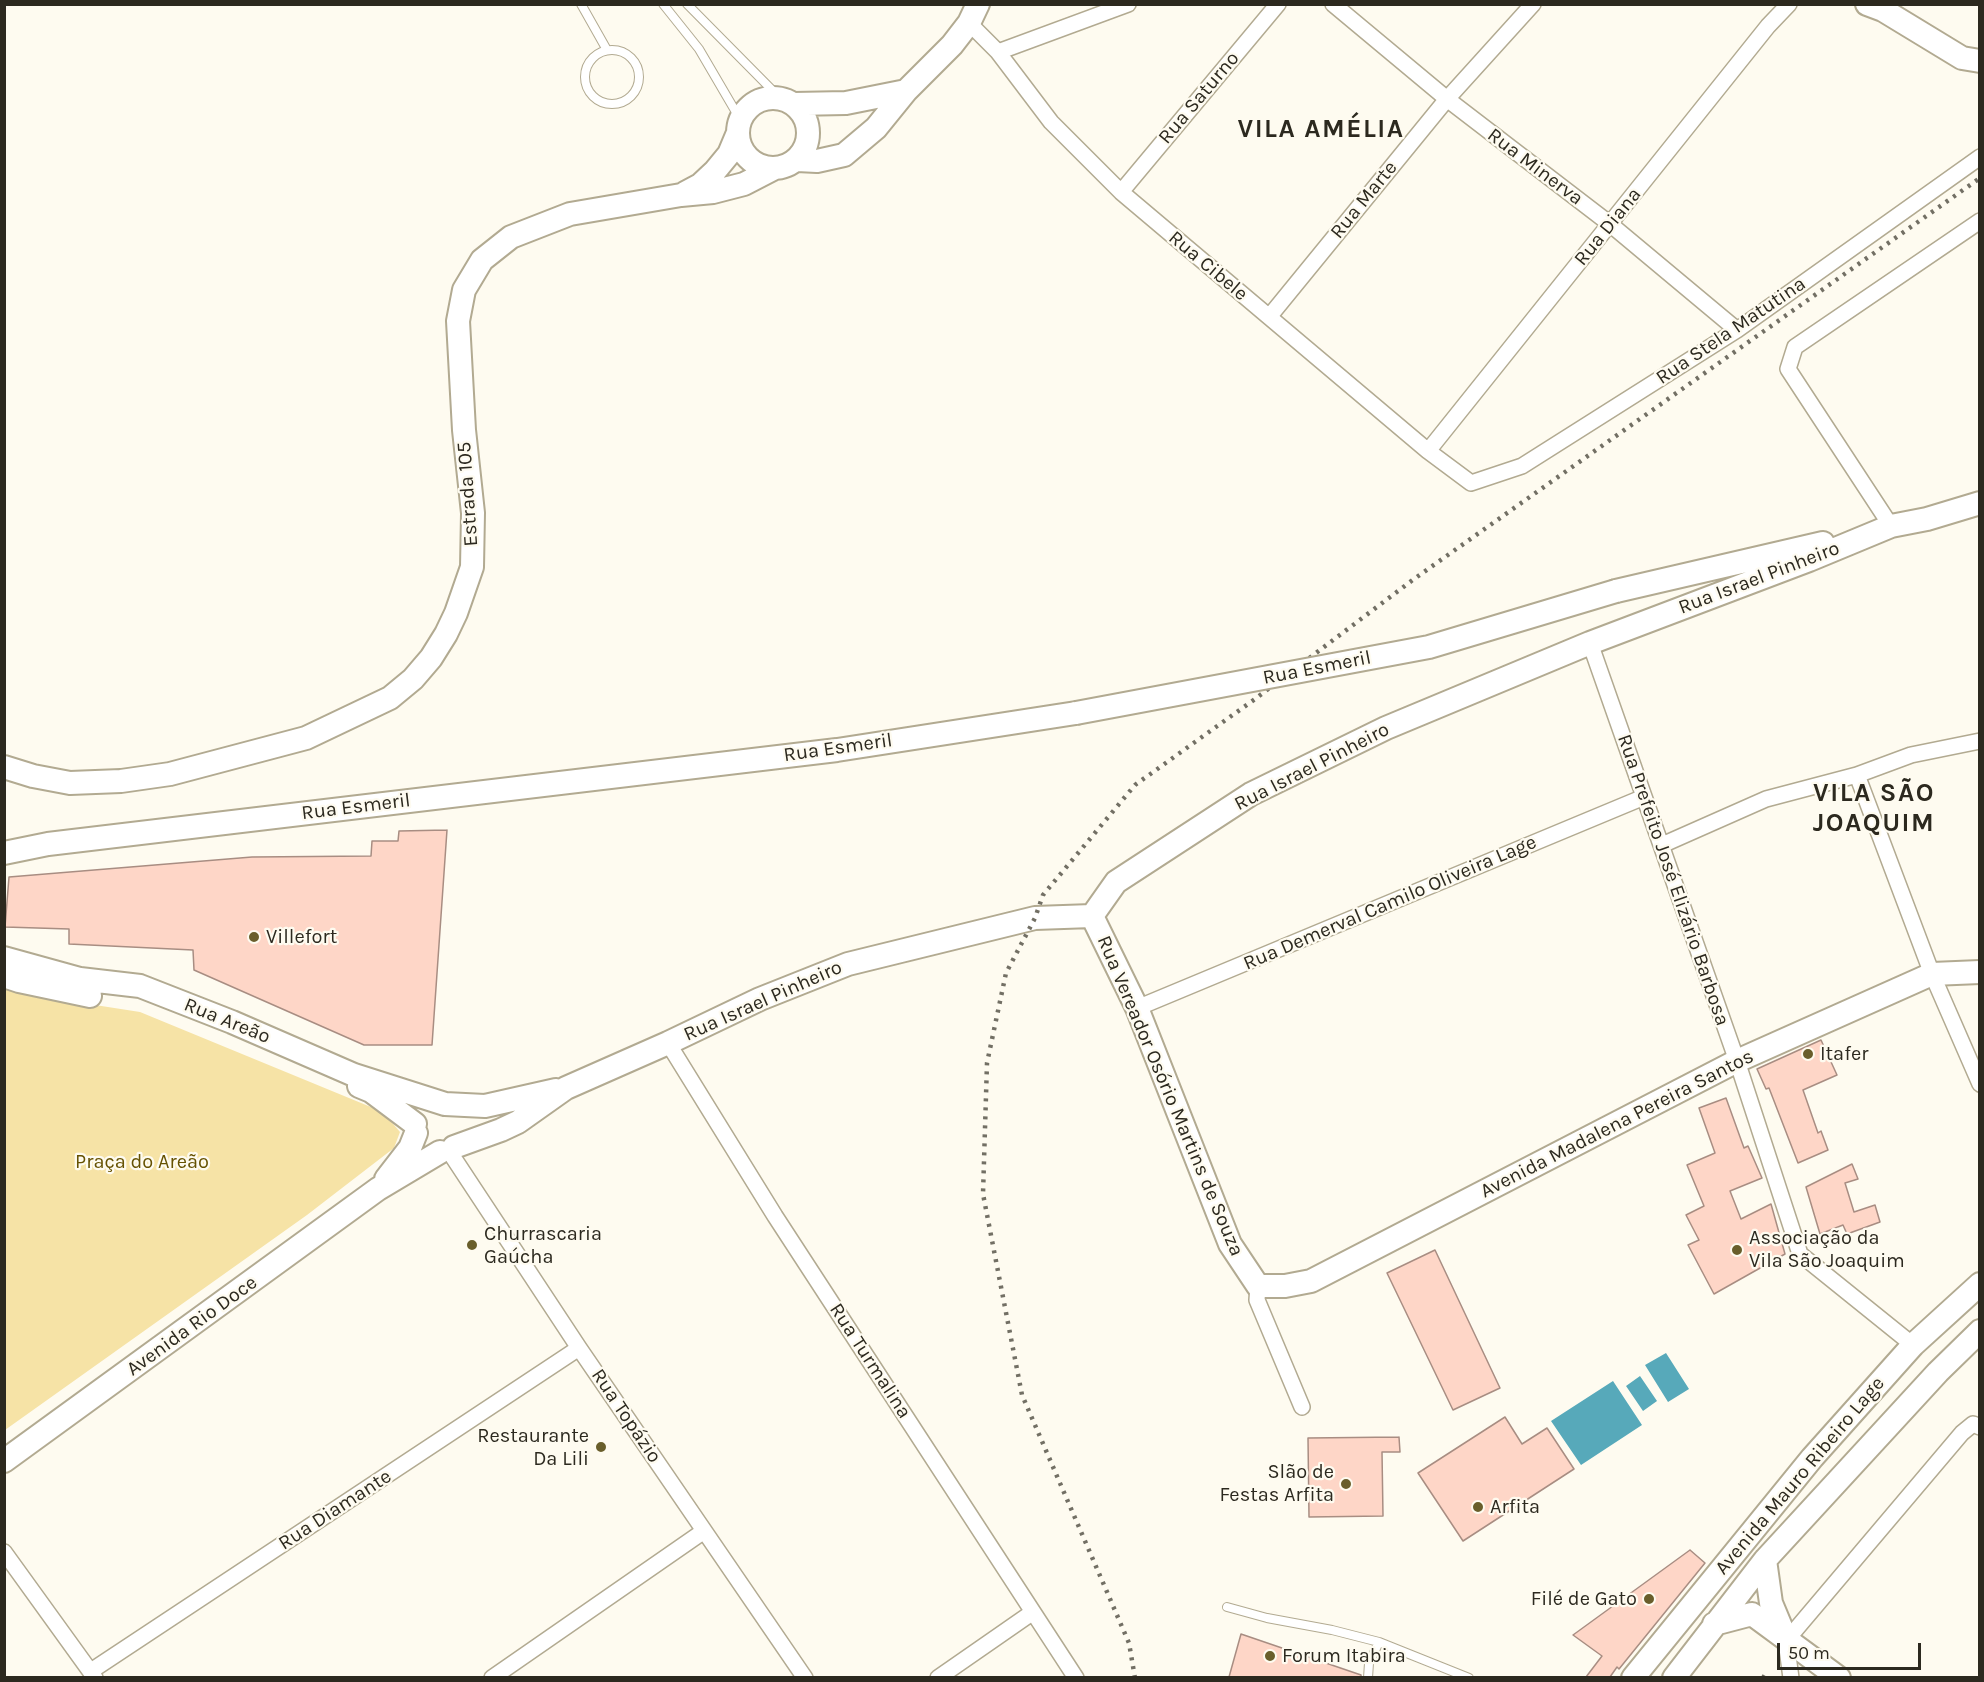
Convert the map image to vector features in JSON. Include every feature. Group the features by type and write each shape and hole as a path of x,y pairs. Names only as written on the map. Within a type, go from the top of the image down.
{"street":[{"path":"998,52 1128,4"},
{"name":"Rua Saturno","path":"1121,192 1278,4"},
{"name":"Rua Minerva","path":"1333,4 1447,99 1610,224 1737,330"},
{"name":"Rua Marte","path":"1269,317 1447,99 1533,4"},
{"name":"Rua Diana","path":"1428,451 1768,26 1789,4"},
{"path":"1867,4 1883,10 1962,58 1980,61"},
{"path":"797,160 817,162 844,155 876,128 906,91 952,45 974,14"},
{"name":"Rua Cibele","path":"974,14 998,52 1051,122 1121,192 1428,451 1471,483"},
{"path":"787,101 805,116 809,132 806,147 797,160 786,167 773,169 756,164 743,152 739,127 749,106 764,98 846,103 906,91"},
{"name":"Estrada 105","path":"681,195 700,185 716,171 729,154 739,127"},
{"name":"Rua Stela Matutina","path":"1471,483 1522,466 1737,330 1980,157"},
{"name":"Estrada 105","path":"4,767 33,776 70,783 121,782 170,774 306,738 390,698 413,679 432,658 456,613 472,567 473,513 464,430 458,321 464,290 482,260 511,237 570,214 681,195 713,192 744,184 773,169"},
{"path":"1891,526 1788,369 1795,347 1980,221"},
{"name":"Rua Israel Pinheiro","path":"445,1104 485,1106 566,1088 760,999 848,964 1035,918 1092,916 1116,882 1251,794 1386,728 1590,643 1809,560 1891,526 1928,519 1980,504"},
{"name":"Rua Esmeril","path":"48,844 837,750 1076,712 1429,647 1616,591 1891,526"},
{"name":"Rua Prefeito José Elizário Barbosa","path":"1590,643 1737,1061 1800,1254 1913,1345"},
{"path":"1662,844 1766,798 1857,775 1911,755 1980,741"},
{"path":"1857,775 1932,974 1980,1084"},
{"name":"Rua Demerval Camilo Oliveira Lage","path":"1137,1008 1644,797"},
{"path":"4,838 48,844"},
{"path":"4,853 48,844"},
{"name":"Rua Vereador Osório Martins de Souza","path":"1092,916 1137,1008 1230,1244 1258,1286 1257,1300 1302,1407"},
{"name":"Rua Areão","path":"4,958 80,979 140,986 232,1022 354,1075 445,1104"},
{"name":"Avenida Madalena Pereira Santos","path":"1258,1286 1286,1286 1311,1281 1737,1061 1932,974 1980,972"},
{"name":"Rua Areão","path":"4,976 90,996 138,999 179,1014 371,1090 416,1128"},
{"name":"Rua Turmalina","path":"668,1043 775,1216 1076,1677"},
{"name":"Rua Israel Pinheiro","path":"448,1150 518,1122 566,1088"},
{"path":"437,1103 445,1104 458,1112 462,1119 463,1134 448,1150 424,1146 416,1128 418,1116 423,1110 437,1103"},
{"name":"Avenida Rio Doce","path":"378,1189 410,1148 416,1128"},
{"name":"Avenida Rio Doce","path":"4,1461 378,1189 448,1150"},
{"name":"Rua Topázio","path":"448,1150 579,1348 805,1677"},
{"name":"Avenida Mauro Ribeiro Lage","path":"1632,1677 1812,1458 1913,1345 1980,1284"},
{"name":"Avenida Mauro Ribeiro Lage","path":"1674,1677 1765,1560 1938,1372 1980,1331"},
{"name":"Rua Diamante","path":"93,1674 579,1348"},
{"path":"1786,1641 1962,1433 1976,1426"},
{"path":"492,1677 704,1531"},
{"path":"4,1552 93,1674"},
{"path":"1765,1560 1771,1603 1786,1641 1791,1677"},
{"path":"938,1677 1033,1612"},
{"path":"1714,1624 1752,1614 1786,1641 1839,1677"}],"lane":[{"path":"581,4 607,50"},
{"path":"663,4 699,49 739,127"},
{"path":"687,4 787,101"},
{"path":"607,50 615,50 629,56 638,69 636,92 630,98 616,104 601,103 589,93 585,86 585,70 588,63 600,52 607,50"},
{"path":"1227,1607 1379,1642 1469,1677"},
{"path":"1368,1677 1369,1663 1379,1642"}],"green space":[{"name":"Praça do Areão","path":"4,988 18,993 140,1012 383,1112 400,1132 394,1148 307,1215 5,1430"}],"water":[{"path":"1666,1353 1689,1389 1668,1402 1645,1365"},
{"path":"1640,1376 1657,1401 1643,1411 1626,1386"},
{"path":"1613,1381 1642,1425 1581,1465 1551,1421"}],"building":[{"name":"Villefort","path":"447,830 432,1045 364,1045 194,970 193,950 69,944 69,929 5,927 9,877 252,857 371,856 372,841 398,841 399,831"},
{"path":"1821,1040 1837,1075 1803,1090 1818,1133 1821,1131 1828,1150 1798,1163 1769,1088 1766,1089 1757,1069"},
{"path":"1726,1098 1744,1148 1748,1146 1762,1178 1730,1191 1741,1219 1771,1204 1785,1254 1714,1294 1688,1245 1699,1240 1686,1215 1704,1206 1687,1165 1715,1153 1699,1108"},
{"path":"1852,1164 1858,1179 1845,1183 1854,1212 1875,1205 1880,1222 1847,1234 1843,1225 1820,1234 1806,1187"},
{"path":"1435,1250 1500,1388 1453,1410 1387,1273"},
{"name":"Arfita","path":"1505,1417 1522,1444 1547,1428 1574,1469 1463,1541 1418,1473"},
{"name":"Slão de Festas Arfita","path":"1399,1437 1400,1452 1382,1452 1383,1516 1309,1517 1308,1438"},
{"name":"Filé de Gato","path":"1690,1550 1705,1563 1619,1669 1617,1667 1610,1677 1586,1677 1602,1656 1573,1635"},
{"name":"Forum Itabira","path":"1241,1634 1361,1675 1361,1677 1229,1677"}],"railway":[{"path":"1135,1678 1129,1643 1022,1395 983,1194 987,1063 1006,973 1035,918 1043,895 1135,785 1255,699 1414,579 1980,178"},
{"path":"1763,1678 1766,1673"}],"place":[{"name":"Villefort","path":"254,937"},
{"name":"Itafer","path":"1808,1054"},
{"name":"Churrascaria Gaúcha","path":"472,1245"},
{"name":"Associação da Vila São Joaquim","path":"1737,1250"},
{"name":"Restaurante Da Lili","path":"601,1447"},
{"name":"Slão de Festas Arfita","path":"1346,1484"},
{"name":"Arfita","path":"1478,1507"},
{"name":"Filé de Gato","path":"1649,1599"},
{"name":"Forum Itabira","path":"1270,1656"}],"district":[{"name":"VILA AMÉLIA","path":"1321,130"},
{"name":"VILA SÃO JOAQUIM","path":"1874,809"}]}
